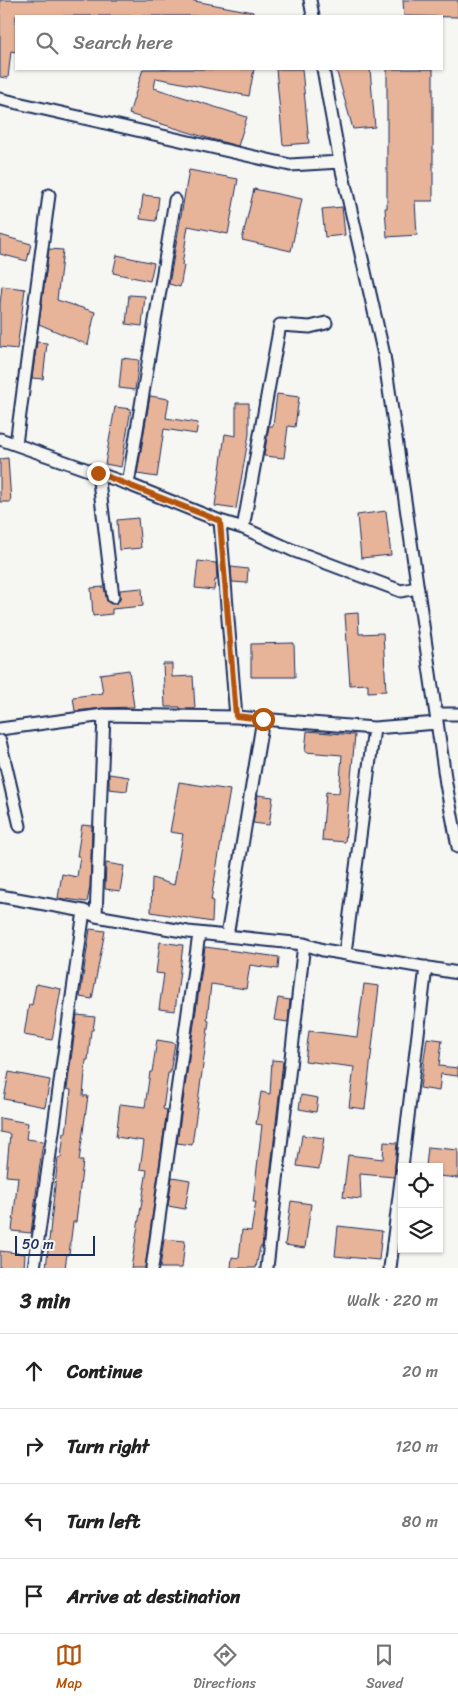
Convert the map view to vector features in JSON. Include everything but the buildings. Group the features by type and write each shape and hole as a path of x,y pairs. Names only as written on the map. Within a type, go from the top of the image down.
{"street":[{"path":"310,0 313,15"},
{"path":"322,70 340,162 384,356 446,784 458,847"},
{"path":"0,99 290,165 340,162"},
{"path":"16,444 48,195"},
{"path":"128,484 175,200"},
{"path":"243,528 280,325 310,327 326,323"},
{"path":"0,439 128,484 220,521 243,528 292,550 401,591 417,588"},
{"path":"98,473 113,597"},
{"path":"220,521 236,716"},
{"path":"0,729 104,715 236,716 374,728 458,714"},
{"path":"96,916 104,715"},
{"path":"227,936 263,719"},
{"path":"345,953 374,728"},
{"path":"0,741 20,826"},
{"path":"0,896 84,911 96,916 199,934 304,944 323,950 458,973"},
{"path":"34,1268 84,911"},
{"path":"152,1268 199,934"},
{"path":"267,1268 304,944"},
{"path":"402,1163 426,967"},
{"path":"390,1268 398,1204"}],"route":[{"path":"98,473 220,521 236,716 263,719"}]}
